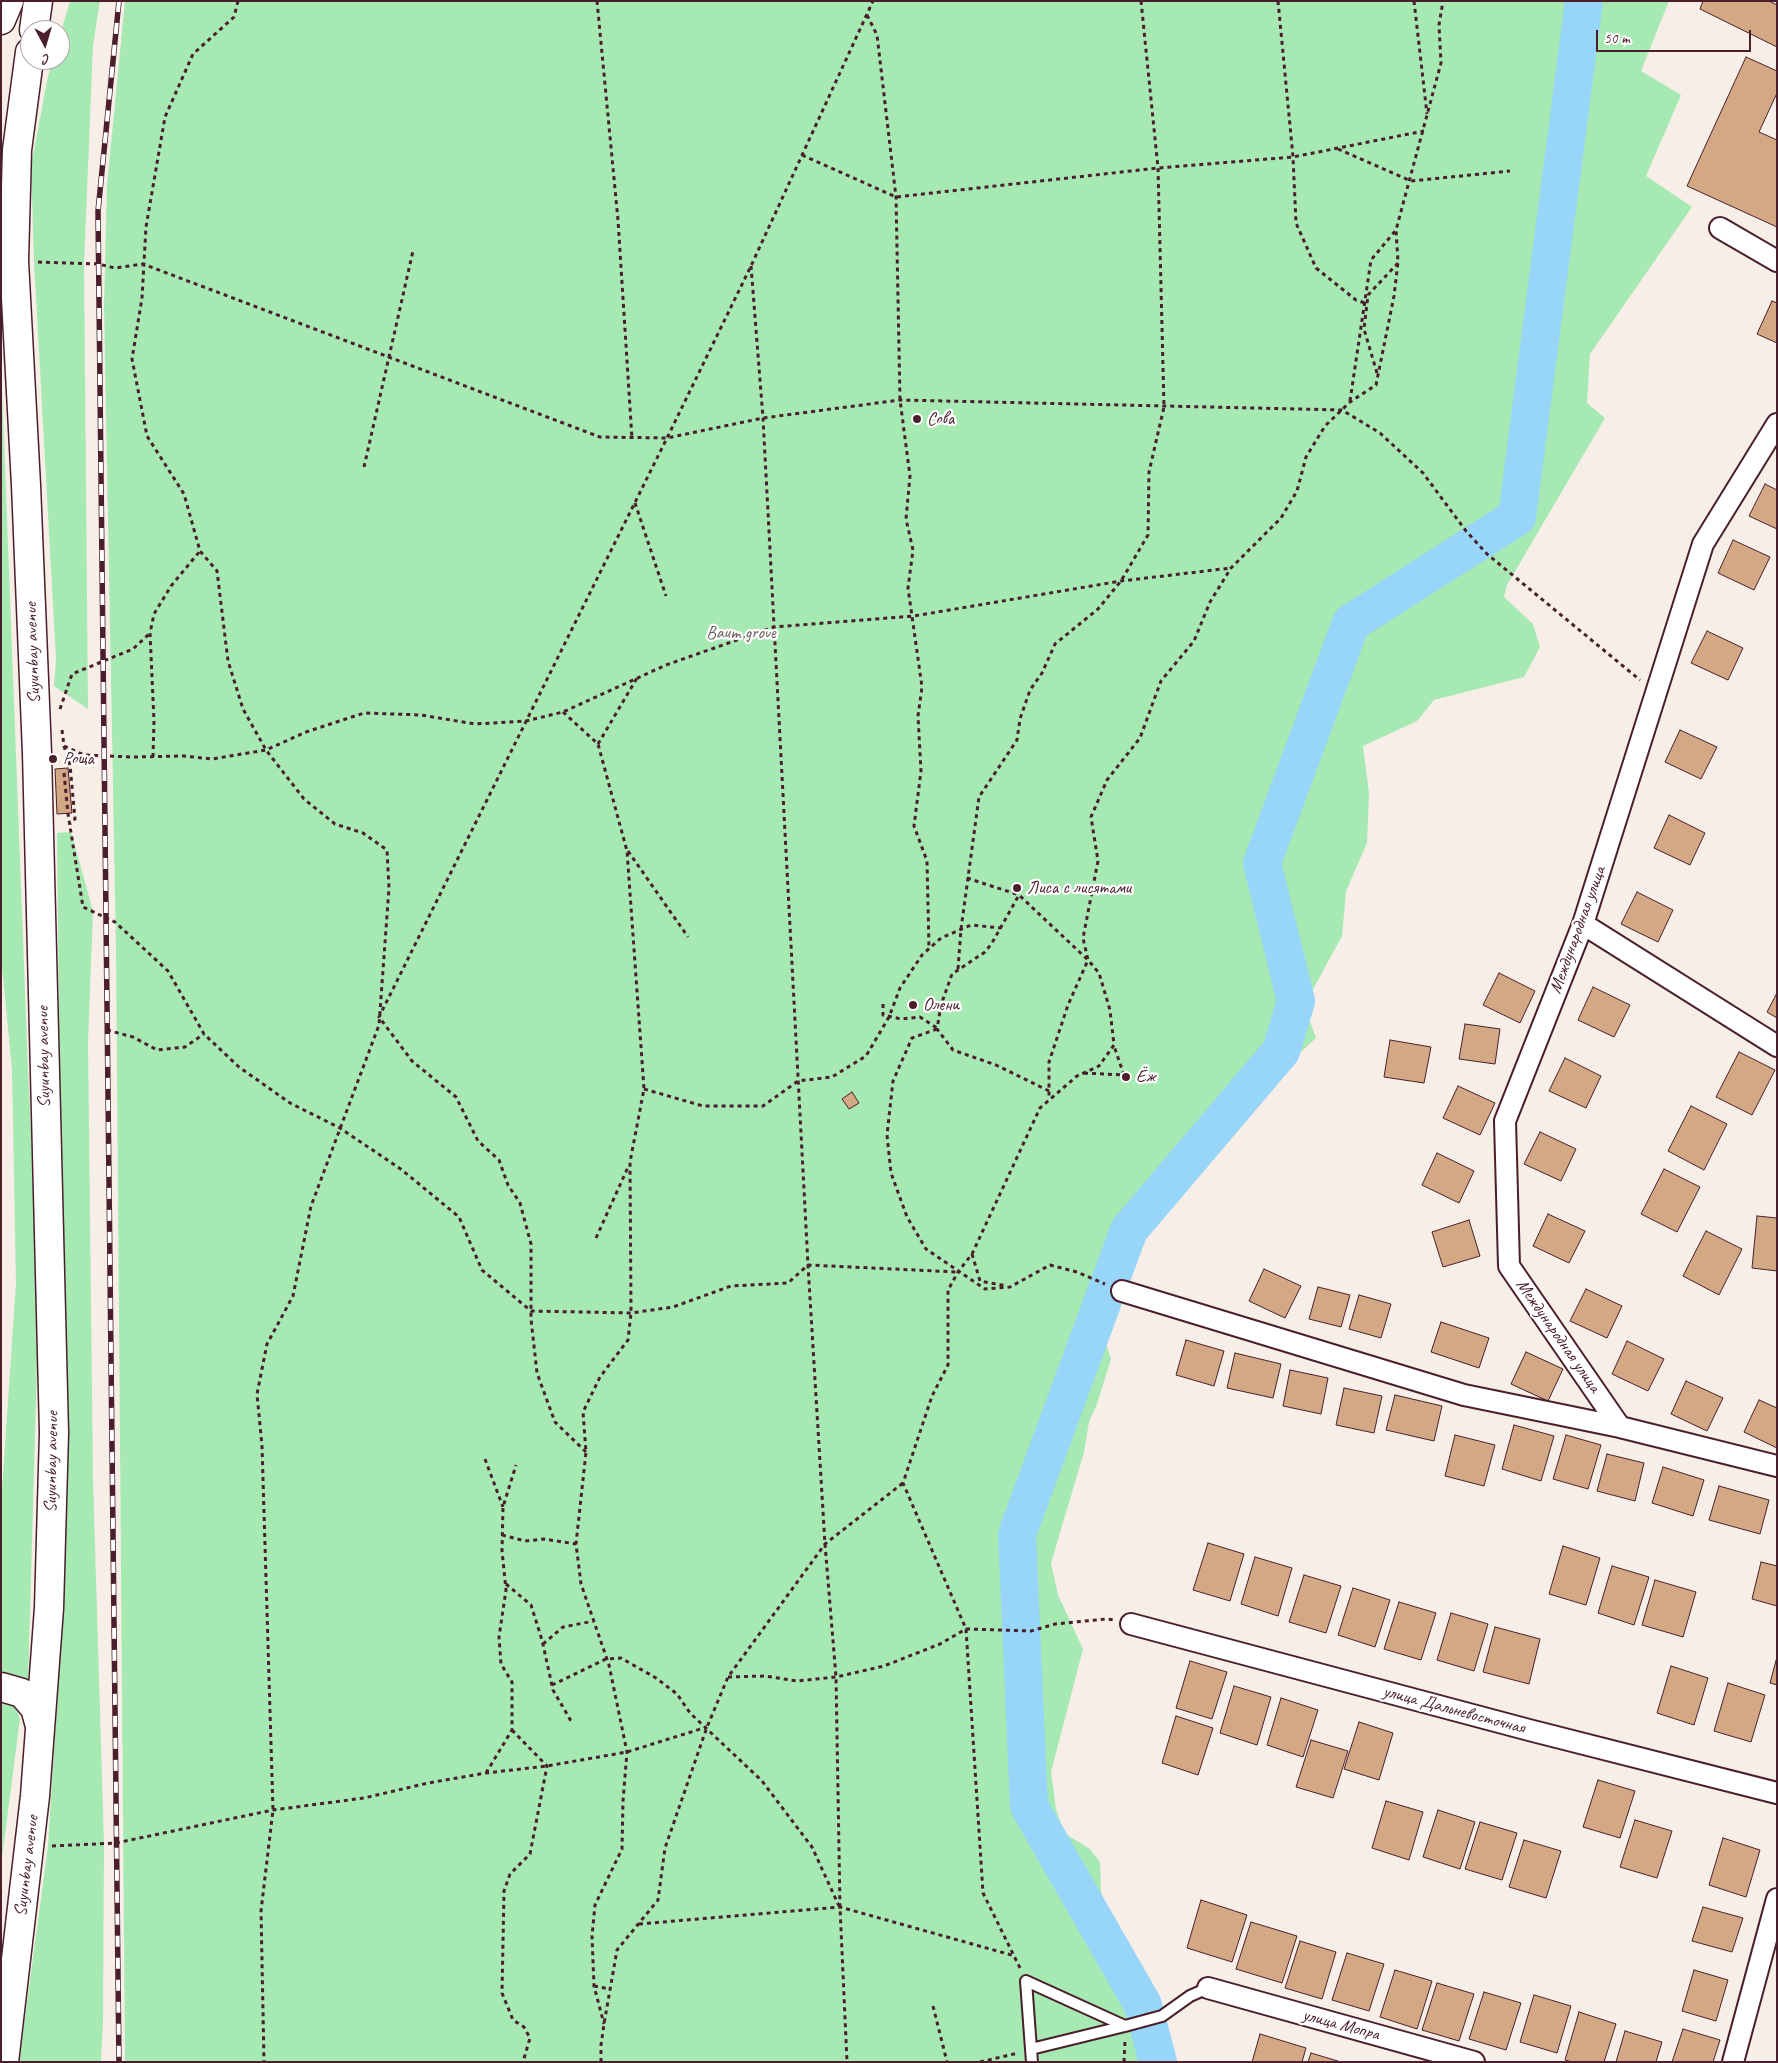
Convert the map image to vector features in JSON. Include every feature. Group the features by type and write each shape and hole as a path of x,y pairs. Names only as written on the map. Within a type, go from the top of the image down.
{"main road":[{"path":"1,20 9,1"},
{"path":"35,20 38,1"},
{"name":"Suyunbay avenue","path":"4,2062 35,1796 49,1608 54,1432 37,753 26,485 14,261 18,150 28,70"},
{"path":"1,1687 22,1693 35,1708 40,1726"}],"street":[{"path":"1720,228 1777,261"},
{"name":"Международная улица","path":"1620,1428 1509,1266 1505,1121 1583,924 1703,544 1777,424"},
{"path":"1583,924 1777,1046"},
{"name":"Международная улица","path":"1122,1291 1464,1395 1620,1428 1777,1466"},
{"name":"улица Дальневосточная","path":"1131,1624 1529,1730 1777,1793"},
{"path":"1733,2062 1777,1898"},
{"name":"улица Мопра","path":"1208,1988 1474,2062"}],"lane":[{"path":"1032,2062 1026,1981 1124,2026"},
{"path":"1030,2049 1162,2016 1190,1996 1208,1988"}],"path":[{"path":"238,1 234,17 193,54 165,117 146,228 142,298 132,359 147,436 184,494 200,551 216,571 228,661 244,709 266,750 304,799 335,824 363,833 388,850 389,888 379,1025 311,1206 293,1296 267,1344 257,1394 262,1446 273,1810 260,1911 264,2062"},
{"path":"597,1 618,220 632,439"},
{"path":"379,1017 751,266 873,1"},
{"path":"958,970 967,878 979,796 1017,740 1020,719 1030,690 1042,673 1054,644 1098,609 1121,582 1148,535 1149,472 1164,407 1158,168 1142,1"},
{"path":"1278,1 1293,156 1296,223 1316,268 1356,300 1365,303"},
{"path":"1414,1 1427,117"},
{"path":"1049,1100 1049,1062 1068,1005 1088,960 1083,938 1098,861 1091,817 1107,780 1140,738 1160,681 1194,641 1210,602 1232,568 1281,518 1297,491 1306,457 1325,426 1350,402 1376,386 1394,296 1398,262 1396,230 1411,181 1441,63 1439,25 1443,1"},
{"path":"867,15 877,35 896,197 900,400 910,476 906,519 913,550 908,588 914,616 922,687 918,716 921,772 914,826 927,861 929,949"},
{"path":"802,155 896,197 1158,168 1293,156 1424,131"},
{"path":"1337,148 1411,181 1510,171"},
{"path":"1350,402 1371,260 1396,230"},
{"path":"364,466 413,251"},
{"path":"14,261 98,264 115,268 144,264 600,437 632,439 667,438 763,418 900,400 1342,410 1380,433 1423,473 1466,531 1487,554 1656,693"},
{"path":"1377,375 1364,329 1368,295 1398,262"},
{"path":"751,266 763,418 808,1264 825,1544 836,1677 840,1908 847,2062"},
{"path":"635,502 666,596"},
{"path":"153,757 154,721 150,633 154,614 172,586 200,551"},
{"path":"64,746 84,755 184,756 212,759 266,750 306,732 364,713 421,716 475,724 526,721 563,712 666,665 774,627 914,616 1121,582 1232,568"},
{"path":"61,718 60,709 72,674 133,649 150,633"},
{"path":"598,744 637,678"},
{"path":"563,712 598,744 627,851 644,1089 630,1162 631,1313 628,1340 600,1377 583,1412 586,1452 576,1544 581,1584 606,1659 627,1752 622,1849 595,1905 592,1936 594,1986 604,2024"},
{"path":"62,728 64,746 70,765 75,819 70,824"},
{"path":"64,773 83,907 115,922 168,971 204,1034 239,1067 290,1102 340,1128 402,1170 459,1217 482,1270 531,1311 631,1313 673,1307 731,1286 788,1283 808,1264 958,1272"},
{"path":"627,851 688,937"},
{"path":"967,878 1019,896 1088,960 1099,973 1110,1010 1114,1045 1124,1075 1083,1072"},
{"path":"937,1028 952,974 985,952 1019,896"},
{"path":"644,1089 703,1106 764,1106 798,1081 832,1077 866,1056 888,1017 900,988 922,955 941,938 971,925 1001,928"},
{"path":"883,1004 883,1016 902,1019 920,1017 937,1028 953,1050 996,1065 1049,1091"},
{"path":"379,1017 412,1061 456,1097 478,1141 499,1160 508,1185 520,1203 531,1244 531,1311 537,1373 555,1422 586,1452"},
{"path":"937,1028 912,1038 893,1081 887,1136 891,1173 906,1217 926,1249 985,1289 1010,1287 1050,1265 1077,1272 1122,1291"},
{"path":"107,1030 133,1037 157,1050 185,1047 204,1034"},
{"path":"601,2062 604,2024 617,1950 658,1900 665,1848 707,1728 728,1677 825,1544 903,1483 932,1396 948,1365 948,1290 958,1272 972,1254 1040,1108 1077,1076 1099,1066 1114,1045"},
{"path":"596,1238 630,1162"},
{"path":"972,1254 980,1281 1010,1287"},
{"path":"485,1459 503,1507"},
{"path":"486,1772 512,1730 512,1682 501,1664 499,1637 506,1590 502,1551 503,1507 516,1465"},
{"path":"903,1483 966,1628 983,1894 1026,1981"},
{"path":"502,1535 525,1541 544,1538 576,1544"},
{"path":"505,1583 531,1606 543,1644 552,1685 571,1721"},
{"path":"728,1677 765,1676 798,1681 836,1677 884,1666 940,1644 966,1628 1031,1631 1055,1624 1106,1619 1131,1624"},
{"path":"543,1644 563,1627 594,1621"},
{"path":"552,1685 606,1659 620,1658 656,1678 677,1694 690,1713 762,1781 812,1847 840,1908"},
{"path":"29,1847 116,1843 273,1810 364,1798 486,1772 547,1766 627,1752 707,1728"},
{"path":"512,1730 547,1766"},
{"path":"522,2062 530,2038 524,2027 514,2020 502,1993 504,1891 510,1874 530,1854 547,1766"},
{"path":"638,1924 840,1908 1015,1956"},
{"path":"594,1986 610,1989"},
{"path":"933,2006 947,2062"},
{"path":"980,2062 1030,2049"}],"green space":[{"path":"70,1 100,1 93,45 84,264 88,709 54,686 56,659 34,261 31,166 50,70 70,70 70,20 64,20"},
{"name":"Baum grove","path":"125,1 1669,1 1641,71 1681,95 1646,176 1692,207 1590,354 1587,403 1605,418 1507,585 1504,597 1533,624 1540,647 1524,677 1434,700 1417,721 1363,746 1369,793 1367,843 1346,891 1342,936 1304,1006 1316,1038 1291,1061 1271,1088 1183,1180 1153,1199 1129,1230 1094,1308 1111,1359 1097,1404 1089,1422 1084,1452 1051,1563 1058,1595 1083,1649 1051,1772 1056,1809 1064,1833 1090,1849 1100,1862 1103,1954 1136,2012 1151,2062 125,2062 116,946 104,306 107,185"},
{"path":"1,362 28,1070 39,1296 28,1682 1,1675 1,1504 16,1283 12,1070 1,956"},
{"path":"71,832 93,911 88,1042 93,1480 104,1844 103,2022 101,2062 19,2062 48,1846 60,1654 62,1322 57,833"},
{"path":"1,1701 14,1701 20,1719 1,1865"}],"building":[{"path":"1703,1 1769,1 1777,5 1777,47 1700,9"},
{"path":"1746,57 1777,71 1777,93 1759,132 1777,140 1777,227 1687,186"},
{"path":"1772,301 1777,303 1777,343 1757,334"},
{"path":"1765,484 1777,490 1777,529 1749,516"},
{"path":"1733,540 1770,557 1754,590 1718,573"},
{"path":"1707,631 1743,648 1728,680 1691,663"},
{"path":"1680,730 1717,747 1701,779 1665,762"},
{"path":"68,768 72,813 57,814 55,769"},
{"path":"1669,815 1705,833 1690,865 1654,848"},
{"path":"1637,892 1673,910 1658,942 1621,924"},
{"path":"1499,973 1535,991 1520,1023 1483,1005"},
{"path":"1593,987 1630,1005 1614,1037 1578,1020"},
{"path":"1777,993 1777,1018 1767,1012"},
{"path":"1465,1024 1500,1029 1495,1064 1459,1059"},
{"path":"1390,1040 1431,1047 1424,1083 1384,1077"},
{"path":"1739,1052 1775,1070 1752,1115 1716,1097"},
{"path":"1565,1058 1601,1076 1586,1108 1549,1091"},
{"path":"1458,1086 1495,1103 1480,1135 1443,1118"},
{"path":"852,1092 859,1103 849,1109 842,1099"},
{"path":"1691,1106 1727,1124 1704,1170 1668,1151"},
{"path":"1540,1132 1576,1149 1561,1181 1524,1164"},
{"path":"1437,1153 1474,1171 1459,1203 1422,1185"},
{"path":"1664,1169 1700,1187 1677,1232 1641,1214"},
{"path":"1548,1214 1585,1231 1569,1263 1533,1246"},
{"path":"1757,1216 1777,1218 1777,1271 1752,1268"},
{"path":"1469,1220 1480,1256 1443,1267 1432,1232"},
{"path":"1706,1231 1742,1249 1719,1295 1683,1276"},
{"path":"1264,1269 1301,1286 1285,1318 1249,1301"},
{"path":"1318,1287 1350,1295 1341,1327 1309,1319"},
{"path":"1586,1289 1622,1306 1607,1338 1570,1321"},
{"path":"1359,1295 1391,1304 1381,1338 1349,1329"},
{"path":"1441,1322 1489,1338 1479,1368 1431,1352"},
{"path":"1186,1340 1224,1351 1214,1386 1176,1375"},
{"path":"1627,1341 1664,1359 1648,1391 1612,1374"},
{"path":"1526,1352 1563,1369 1548,1401 1511,1384"},
{"path":"1235,1353 1281,1364 1273,1398 1227,1388"},
{"path":"1290,1370 1328,1378 1321,1414 1283,1406"},
{"path":"1686,1381 1723,1398 1707,1431 1671,1414"},
{"path":"1344,1388 1382,1396 1374,1433 1336,1425"},
{"path":"1395,1395 1442,1406 1434,1441 1386,1430"},
{"path":"1759,1400 1777,1408 1777,1448 1744,1432"},
{"path":"1514,1425 1554,1436 1541,1481 1502,1469"},
{"path":"1455,1435 1495,1445 1484,1486 1445,1476"},
{"path":"1566,1435 1601,1445 1588,1489 1553,1479"},
{"path":"1607,1454 1644,1463 1635,1501 1597,1491"},
{"path":"1663,1467 1704,1480 1693,1516 1652,1503"},
{"path":"1719,1486 1769,1500 1760,1534 1709,1520"},
{"path":"1208,1543 1244,1554 1230,1601 1193,1590"},
{"path":"1563,1546 1600,1558 1586,1605 1549,1594"},
{"path":"1255,1557 1292,1568 1278,1616 1241,1604"},
{"path":"1761,1562 1777,1566 1777,1606 1752,1599"},
{"path":"1612,1566 1649,1577 1634,1625 1598,1613"},
{"path":"1304,1575 1341,1586 1326,1633 1289,1622"},
{"path":"1655,1580 1696,1592 1683,1637 1642,1625"},
{"path":"1353,1588 1390,1600 1375,1647 1338,1635"},
{"path":"1399,1602 1436,1613 1421,1660 1384,1649"},
{"path":"1451,1613 1488,1624 1474,1671 1437,1660"},
{"path":"1495,1627 1540,1639 1529,1684 1483,1672"},
{"path":"1777,1657 1777,1685 1770,1683"},
{"path":"1190,1661 1227,1672 1212,1719 1176,1708"},
{"path":"1671,1666 1708,1678 1694,1725 1657,1713"},
{"path":"1728,1683 1765,1695 1751,1742 1714,1731"},
{"path":"1234,1686 1271,1697 1257,1745 1220,1733"},
{"path":"1281,1698 1318,1710 1303,1757 1267,1745"},
{"path":"1176,1716 1213,1728 1198,1775 1162,1763"},
{"path":"1359,1722 1393,1733 1379,1780 1344,1769"},
{"path":"1311,1740 1348,1751 1333,1798 1296,1787"},
{"path":"1598,1780 1635,1791 1620,1838 1583,1827"},
{"path":"1386,1801 1423,1812 1409,1860 1372,1848"},
{"path":"1438,1810 1475,1822 1460,1869 1423,1857"},
{"path":"1635,1820 1672,1831 1657,1878 1620,1867"},
{"path":"1480,1822 1517,1833 1502,1880 1465,1869"},
{"path":"1723,1838 1760,1850 1746,1897 1709,1885"},
{"path":"1524,1840 1561,1851 1546,1898 1509,1887"},
{"path":"1201,1900 1247,1915 1232,1962 1187,1948"},
{"path":"1703,1907 1743,1918 1732,1952 1692,1941"},
{"path":"1251,1922 1297,1936 1282,1983 1236,1969"},
{"path":"1300,1941 1336,1952 1322,1999 1285,1988"},
{"path":"1347,1953 1384,1964 1369,2011 1332,2000"},
{"path":"1395,1970 1432,1981 1417,2029 1380,2017"},
{"path":"1694,1970 1728,1980 1716,2021 1682,2011"},
{"path":"1437,1983 1474,1994 1459,2041 1422,2030"},
{"path":"1484,1992 1521,2003 1506,2050 1469,2039"},
{"path":"1534,1995 1571,2006 1557,2053 1520,2042"},
{"path":"1579,2012 1616,2024 1604,2062 1572,2062 1565,2060"},
{"path":"1683,2029 1720,2040 1713,2062 1672,2062"},
{"path":"1625,2031 1662,2042 1656,2062 1616,2062"},
{"path":"1260,2034 1306,2048 1302,2062 1252,2062"},
{"path":"1311,2053 1341,2062 1308,2062"}],"waterway":[{"path":"1158,2062 1143,2005 1029,1806 1017,1534 1129,1230 1281,1051 1296,1001 1262,863 1351,623 1517,517 1584,1"}],"railway":[{"path":"119,1 98,211 119,2062"}],"place":[{"name":"Сова","path":"917,419"},
{"name":"Роща","path":"53,759"},
{"name":"Лиса с лисятами","path":"1017,888"},
{"name":"Олени","path":"913,1005"},
{"name":"Ёж","path":"1126,1077"}]}
